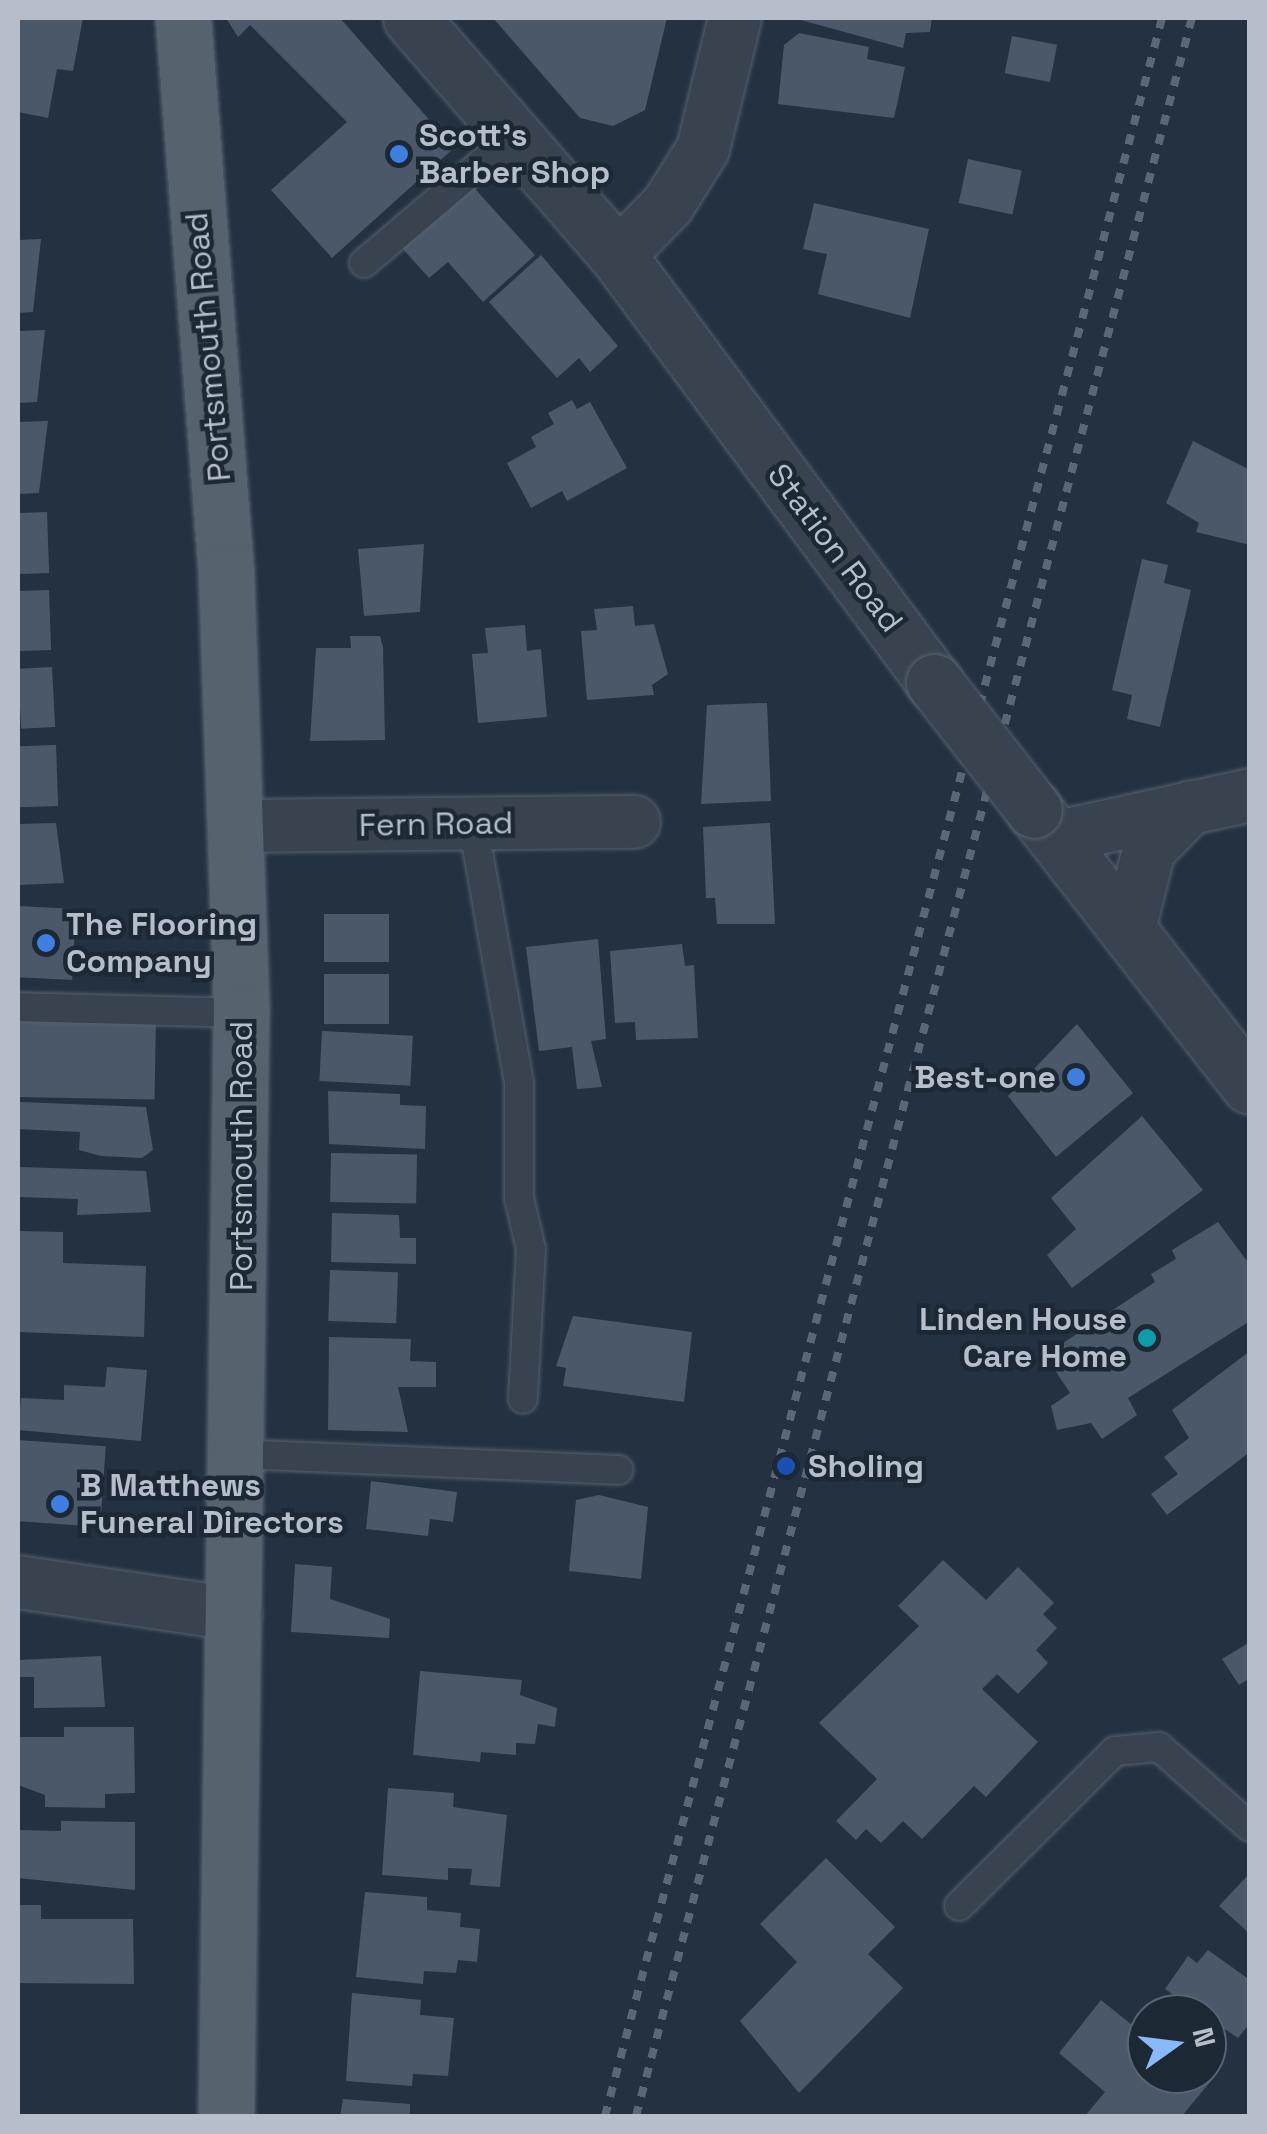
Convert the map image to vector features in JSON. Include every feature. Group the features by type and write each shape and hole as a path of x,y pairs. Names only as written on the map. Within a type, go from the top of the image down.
{"main road":[{"name":"Portsmouth Road","path":"183,18 237,826 241,1013 239,1454 226,2116"}],"street":[{"name":"Station Road","path":"411,18 618,256 934,682 1130,925 1250,1086"},
{"path":"618,256 668,206 703,149 735,18"},
{"path":"1046,824 1250,796"},
{"path":"1130,925 1149,850 1191,807"},
{"name":"Fern Road","path":"237,826 634,822"},
{"path":"18,1582 236,1614"}],"lane":[{"path":"364,263 515,135"},
{"path":"473,824 519,1083 519,1198 531,1249 523,1400"},
{"path":"18,1007 241,1013"},
{"path":"239,1454 619,1470"},
{"path":"959,1906 1115,1751 1159,1747 1250,1827"}],"building":[{"path":"18,18 83,18 73,71 57,69 48,118 18,112"},
{"path":"226,18 340,18 454,148 332,258 271,190 347,122 250,25 238,37"},
{"path":"493,18 667,18 645,110 613,126 580,118"},
{"path":"932,18 930,32 906,33 903,48 797,19"},
{"path":"799,33 869,47 867,59 905,67 894,118 778,104 784,45"},
{"path":"1012,36 1057,45 1050,82 1005,73"},
{"path":"968,159 1022,170 1012,214 959,203"},
{"path":"467,180 535,255 483,302 448,262 429,278 402,248"},
{"path":"814,203 929,229 910,318 818,294 827,254 803,249"},
{"path":"41,239 33,312 18,313 18,240"},
{"path":"541,255 618,346 590,372 579,358 557,378 489,302"},
{"path":"45,330 37,402 18,403 18,331"},
{"path":"572,400 577,409 590,402 627,468 567,501 562,491 531,508 507,463 536,447 531,437 554,424 548,413"},
{"path":"48,421 39,493 18,494 18,422"},
{"path":"1193,441 1250,470 1250,545 1196,532 1199,523 1166,503"},
{"path":"47,512 49,573 20,574 18,513"},
{"path":"424,544 420,612 364,616 358,549"},
{"path":"1142,559 1168,565 1164,583 1191,590 1160,727 1127,719 1132,695 1112,690"},
{"path":"49,590 51,650 20,651 18,591"},
{"path":"633,606 635,626 654,624 668,674 652,685 654,695 587,700 581,631 597,630 594,609"},
{"path":"525,625 527,651 541,649 547,717 478,723 472,654 488,653 485,628"},
{"path":"350,636 380,636 385,740 310,741 316,648 351,648"},
{"path":"52,667 55,727 21,729 18,669"},
{"path":"767,703 771,801 701,804 707,705"},
{"path":"56,745 58,806 20,807 18,746"},
{"path":"56,823 64,883 18,885 18,824"},
{"path":"770,823 775,924 717,924 715,898 706,898 703,827"},
{"name":"The Flooring Company","path":"18,906 76,909 72,980 18,977"},
{"path":"324,914 389,914 389,962 324,962"},
{"path":"598,939 606,1039 591,1041 602,1087 577,1089 572,1047 539,1051 526,947"},
{"path":"682,944 685,966 694,965 698,1038 636,1040 635,1022 615,1023 610,951"},
{"path":"324,974 389,974 389,1024 324,1024"},
{"path":"18,1014 156,1016 155,1099 18,1097"},
{"name":"Best-one","path":"1077,1024 1133,1093 1056,1157 1008,1096"},
{"path":"322,1031 413,1036 410,1086 319,1081"},
{"path":"328,1091 400,1094 400,1105 426,1106 425,1149 329,1144"},
{"path":"20,1102 146,1107 153,1150 142,1158 101,1156 79,1150 80,1132 18,1129"},
{"path":"1142,1116 1203,1190 1072,1288 1047,1255 1076,1229 1051,1198"},
{"path":"331,1153 417,1155 416,1203 330,1202"},
{"path":"18,1167 146,1171 151,1212 77,1215 78,1199 18,1197"},
{"path":"332,1213 399,1215 400,1238 416,1238 416,1264 331,1262"},
{"name":"Linden House Care Home","path":"1218,1222 1250,1265 1250,1321 1128,1398 1137,1415 1102,1439 1091,1423 1057,1430 1051,1406 1070,1393 1045,1355 1155,1282 1151,1274 1176,1259 1172,1250"},
{"path":"18,1231 63,1232 63,1263 146,1266 144,1337 18,1332"},
{"path":"330,1270 398,1272 396,1323 328,1321"},
{"path":"573,1316 692,1332 684,1402 563,1386 566,1368 556,1366"},
{"path":"329,1337 411,1339 410,1361 436,1362 436,1387 398,1387 408,1432 328,1430"},
{"path":"1250,1351 1250,1452 1167,1515 1151,1494 1178,1474 1164,1457 1189,1438 1172,1410"},
{"path":"107,1367 147,1370 141,1441 18,1430 21,1398 64,1400 64,1385 105,1387"},
{"path":"18,1440 106,1446 100,1527 18,1521"},
{"path":"371,1481 457,1492 453,1522 430,1519 428,1536 366,1529"},
{"path":"599,1495 648,1507 641,1579 569,1571 576,1500"},
{"path":"943,1560 986,1600 1018,1567 1054,1603 1043,1614 1057,1628 1036,1650 1048,1663 1018,1694 997,1674 982,1689 1038,1742 986,1797 974,1786 922,1839 903,1821 881,1843 866,1829 856,1840 836,1821 877,1779 819,1723 919,1626 898,1606"},
{"path":"295,1564 332,1567 330,1599 390,1619 389,1638 291,1632"},
{"path":"1250,1642 1250,1678 1239,1685 1222,1659"},
{"path":"101,1656 105,1707 34,1708 34,1677 19,1677 19,1660"},
{"path":"420,1671 522,1680 520,1695 557,1708 555,1727 538,1724 535,1744 516,1743 516,1755 481,1752 480,1762 413,1755"},
{"path":"64,1727 134,1727 135,1793 105,1794 105,1808 45,1807 45,1795 18,1785 18,1737 64,1737"},
{"path":"388,1788 454,1793 453,1807 507,1815 500,1887 470,1885 472,1869 448,1868 448,1880 382,1875"},
{"path":"61,1821 135,1822 135,1890 18,1878 18,1830 61,1831"},
{"path":"826,1858 895,1927 868,1954 903,1988 799,2093 740,2021 797,1962 760,1924"},
{"path":"1250,1873 1250,1934 1219,1906"},
{"path":"365,1892 427,1897 427,1910 461,1913 460,1927 480,1929 477,1962 458,1960 456,1973 424,1971 423,1984 356,1977"},
{"path":"18,1905 41,1905 41,1919 133,1919 134,1984 18,1983"},
{"path":"1208,1950 1250,1980 1250,2023 1238,2038 1227,2031 1227,1994 1172,1994 1165,1989 1188,1956 1197,1963"},
{"path":"352,1993 421,2000 420,2015 454,2018 448,2076 413,2074 412,2086 346,2081"},
{"path":"1101,2000 1127,2021 1127,2094 1200,2094 1182,2116 1085,2116 1105,2092 1059,2053"},
{"path":"343,2099 410,2104 410,2116 340,2116"}],"railway":[{"path":"605,2116 1162,18"},
{"path":"636,2116 1192,18"}],"place":[{"name":"Scott's Barber Shop","path":"399,154"},
{"name":"The Flooring Company","path":"46,943"},
{"name":"Best-one","path":"1076,1077"},
{"name":"Linden House Care Home","path":"1147,1338"},
{"name":"Sholing","path":"786,1466"},
{"name":"B Matthews Funeral Directors","path":"60,1504"}]}
